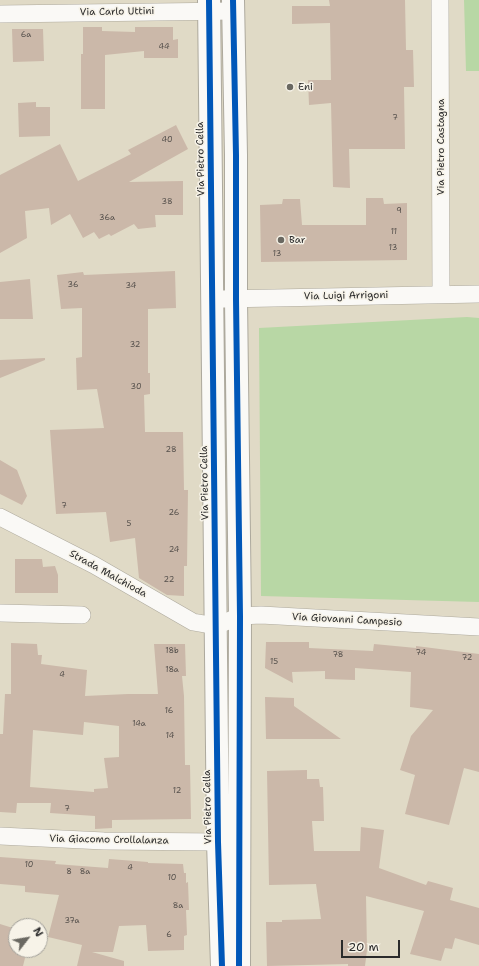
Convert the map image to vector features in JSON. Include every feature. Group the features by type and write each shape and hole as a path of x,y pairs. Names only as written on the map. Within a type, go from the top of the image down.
{"main road":[{"name":"Via Pietro Cella","path":"209,5 218,842 222,966"},
{"path":"234,5 240,616 239,966"}],"street":[{"name":"Via Pietro Castagna","path":"440,0 441,294"},
{"name":"Via Carlo Uttini","path":"0,14 234,5"},
{"name":"Via Luigi Arrigoni","path":"213,299 479,294"},
{"name":"Strada Malchioda","path":"0,517 94,565 193,622 216,626"},
{"path":"0,613 82,615"},
{"name":"Via Giovanni Campesio","path":"216,626 240,616 260,615 479,626"},
{"name":"Via Giacomo Crollalanza","path":"0,836 104,842 218,842"}],"green space":[{"path":"464,0 479,0 479,71 466,71"},
{"path":"467,317 479,318 479,602 261,596 259,328"}],"building":[{"path":"329,0 405,0 406,50 413,50 414,87 404,87 405,149 349,149 350,188 333,187 331,103 309,105 308,80 331,80 330,23 292,24 292,6 330,6"},
{"path":"83,27 102,27 102,31 135,32 135,27 173,27 173,40 178,39 178,58 144,58 144,51 105,55 105,109 81,109 81,54 83,54"},
{"path":"12,29 43,29 44,61 13,62"},
{"path":"36,102 36,107 50,107 50,136 19,137 18,103"},
{"path":"176,125 188,149 129,182 183,181 183,215 155,215 156,227 138,229 134,224 111,236 109,234 99,239 94,232 83,238 70,214 51,225 49,208 25,211 27,238 0,253 0,175 60,144 78,181 131,154 128,150"},
{"path":"366,198 383,198 384,204 407,203 407,260 261,262 260,205 282,204 283,199 300,199 302,225 366,225"},
{"path":"175,271 176,308 148,309 148,373 150,373 150,394 144,395 145,432 183,432 184,490 188,490 187,566 184,566 184,596 167,595 139,578 135,538 110,542 106,512 56,514 50,430 104,428 97,389 77,390 76,358 82,357 82,308 61,309 57,275 83,272 84,275"},
{"path":"30,279 33,319 0,319 0,282"},
{"path":"45,358 45,360 0,378 0,360"},
{"path":"0,460 17,470 27,496 22,505 0,494"},
{"path":"15,559 42,559 43,567 55,566 58,575 58,593 15,593"},
{"path":"266,642 309,642 309,648 373,651 374,644 416,648 416,646 479,654 479,772 464,768 449,825 405,814 415,775 400,770 411,736 433,710 410,707 411,672 355,668 355,680 325,679 325,671 292,672 293,683 265,668"},
{"path":"11,643 37,644 38,655 42,655 41,664 87,670 85,696 158,694 154,644 185,644 186,676 182,676 184,696 185,765 190,765 191,819 112,820 112,828 95,829 95,816 50,813 51,803 17,803 16,813 0,812 0,734 3,734 5,694 11,694","holes":["84,722 119,726 119,757 104,758 108,788 94,789 94,792 30,787 33,730 83,735"]},
{"path":"265,697 294,698 294,706 341,739 266,739"},
{"path":"307,770 307,779 319,779 320,787 323,787 324,821 312,821 314,851 360,851 361,827 384,830 379,868 426,885 428,881 453,888 450,900 479,908 479,945 455,938 452,949 445,948 441,961 410,954 424,911 366,896 367,950 365,966 348,966 348,964 267,966 266,922 321,919 316,884 269,885 267,771"},
{"path":"0,857 56,861 55,864 108,868 109,859 148,863 183,864 184,873 186,873 186,883 188,882 189,910 186,910 187,935 184,936 184,950 148,951 146,925 119,926 113,952 92,952 124,961 124,966 77,966 82,945 48,937 59,895 25,892 25,886 0,884"},
{"path":"0,924 8,926 8,958 25,958 23,966 0,966"}],"cycle path":[{"path":"209,0 218,842 222,966"},
{"path":"233,0 236,155 236,299 240,616 239,966"}],"place":[{"name":"Eni","path":"290,87"},
{"name":"Bar","path":"281,240"}]}
